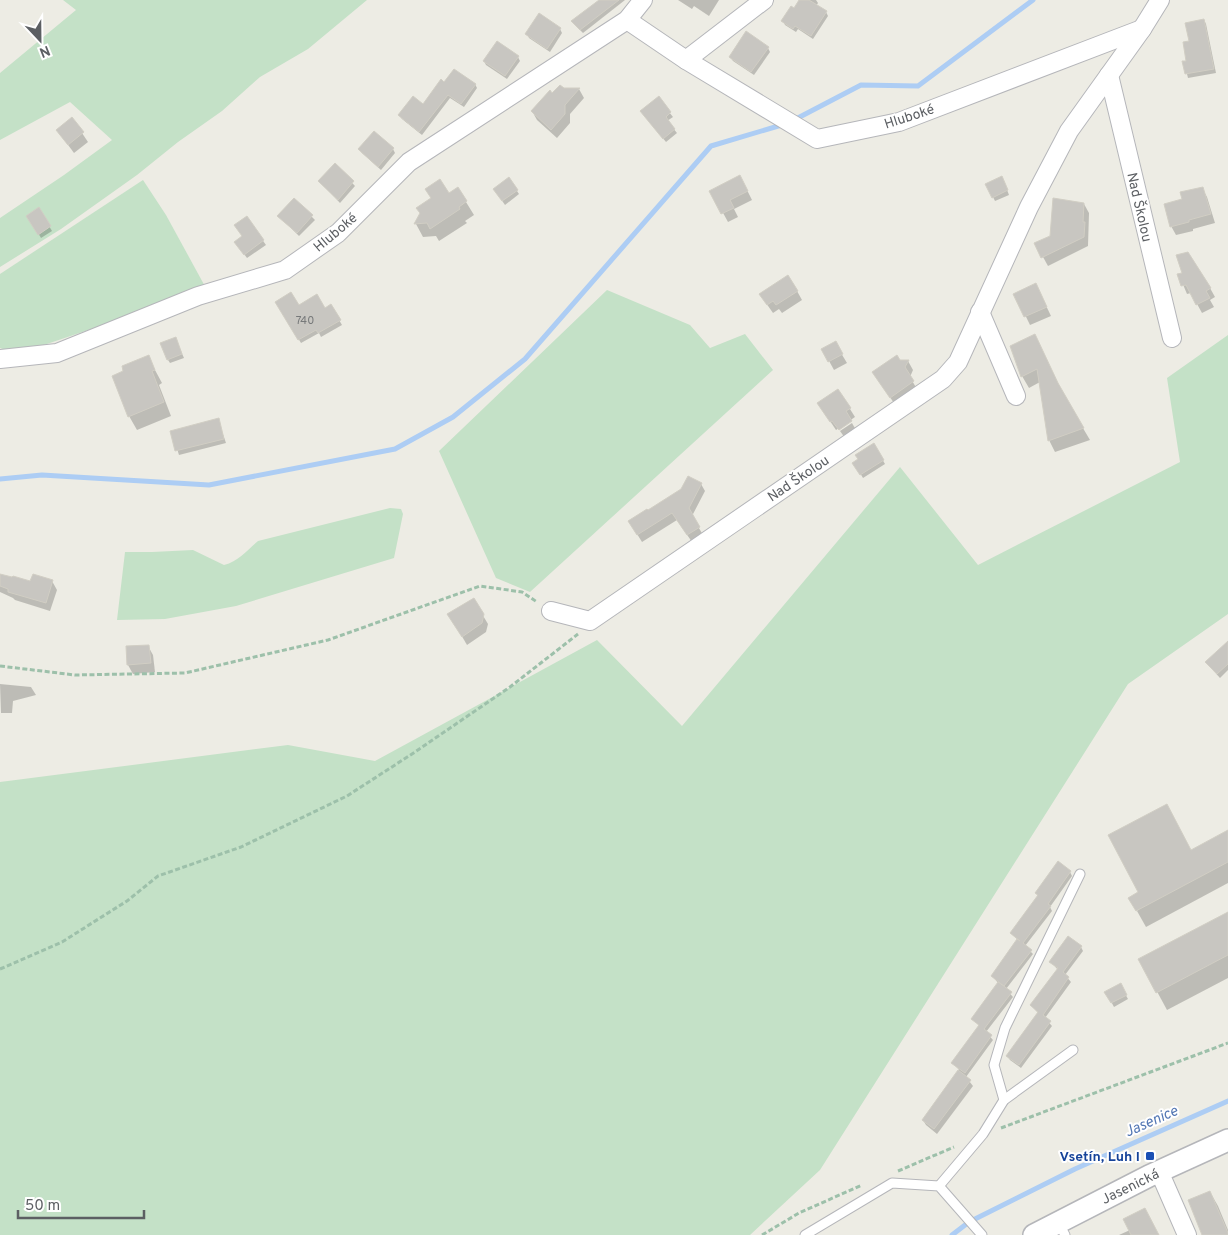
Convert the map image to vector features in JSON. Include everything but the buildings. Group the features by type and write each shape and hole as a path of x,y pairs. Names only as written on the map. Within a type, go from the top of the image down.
{"street":[{"name":"Hluboké","path":"0,359 57,353 198,296 285,270 338,233 409,162 627,20 643,0"},
{"path":"686,60 764,0"},
{"name":"Nad Školou","path":"590,620 944,379 958,362 1028,207 1069,131 1142,29 1160,0"},
{"name":"Hluboké","path":"627,20 686,60 818,139 898,122 1142,29"},
{"name":"Nad Školou","path":"1109,75 1172,338"},
{"path":"980,312 1016,396"},
{"path":"551,611 590,620"},
{"name":"Jasenická","path":"1034,1235 1062,1228 1159,1171 1228,1140"},
{"path":"1159,1171 1188,1235"}],"lane":[{"path":"1004,1100 994,1065 1005,1028 1080,874"},
{"path":"939,1186 983,1134 1004,1100 1073,1050"},
{"path":"805,1235 892,1184 939,1186 981,1234"}],"path":[{"path":"0,666 75,675 185,673 328,640 480,586 522,592 551,611"},
{"path":"0,969 62,942 127,901 158,876 241,847 347,796 510,687 576,637 590,620"}],"green space":[{"path":"63,0 367,0 308,49 260,77 222,111 178,142 137,175 61,229 0,267 0,218 112,140 70,102 0,140 0,73 76,10"},
{"path":"143,180 166,215 207,290 29,350 14,353 0,348 0,274"},
{"path":"607,290 690,325 710,348 745,334 773,370 530,592 496,578 439,451"},
{"path":"1228,335 1228,614 1128,684 820,1170 750,1235 0,1235 0,782 288,745 375,761 597,640 682,726 900,467 978,565 1180,462 1167,378"},
{"path":"390,508 401,509 403,514 394,558 236,606 165,619 117,620 125,552 193,550 224,565 238,558 258,541"}],"waterway":[{"path":"792,121 861,85 918,86 1033,0"},
{"path":"0,479 42,475 209,485 395,449 453,417 525,359 711,146 785,124"},
{"name":"Jasenice","path":"952,1235 969,1222 1075,1169 1228,1101"}],"place":[{"name":"Vsetín, Luh I","path":"1150,1156"}]}
